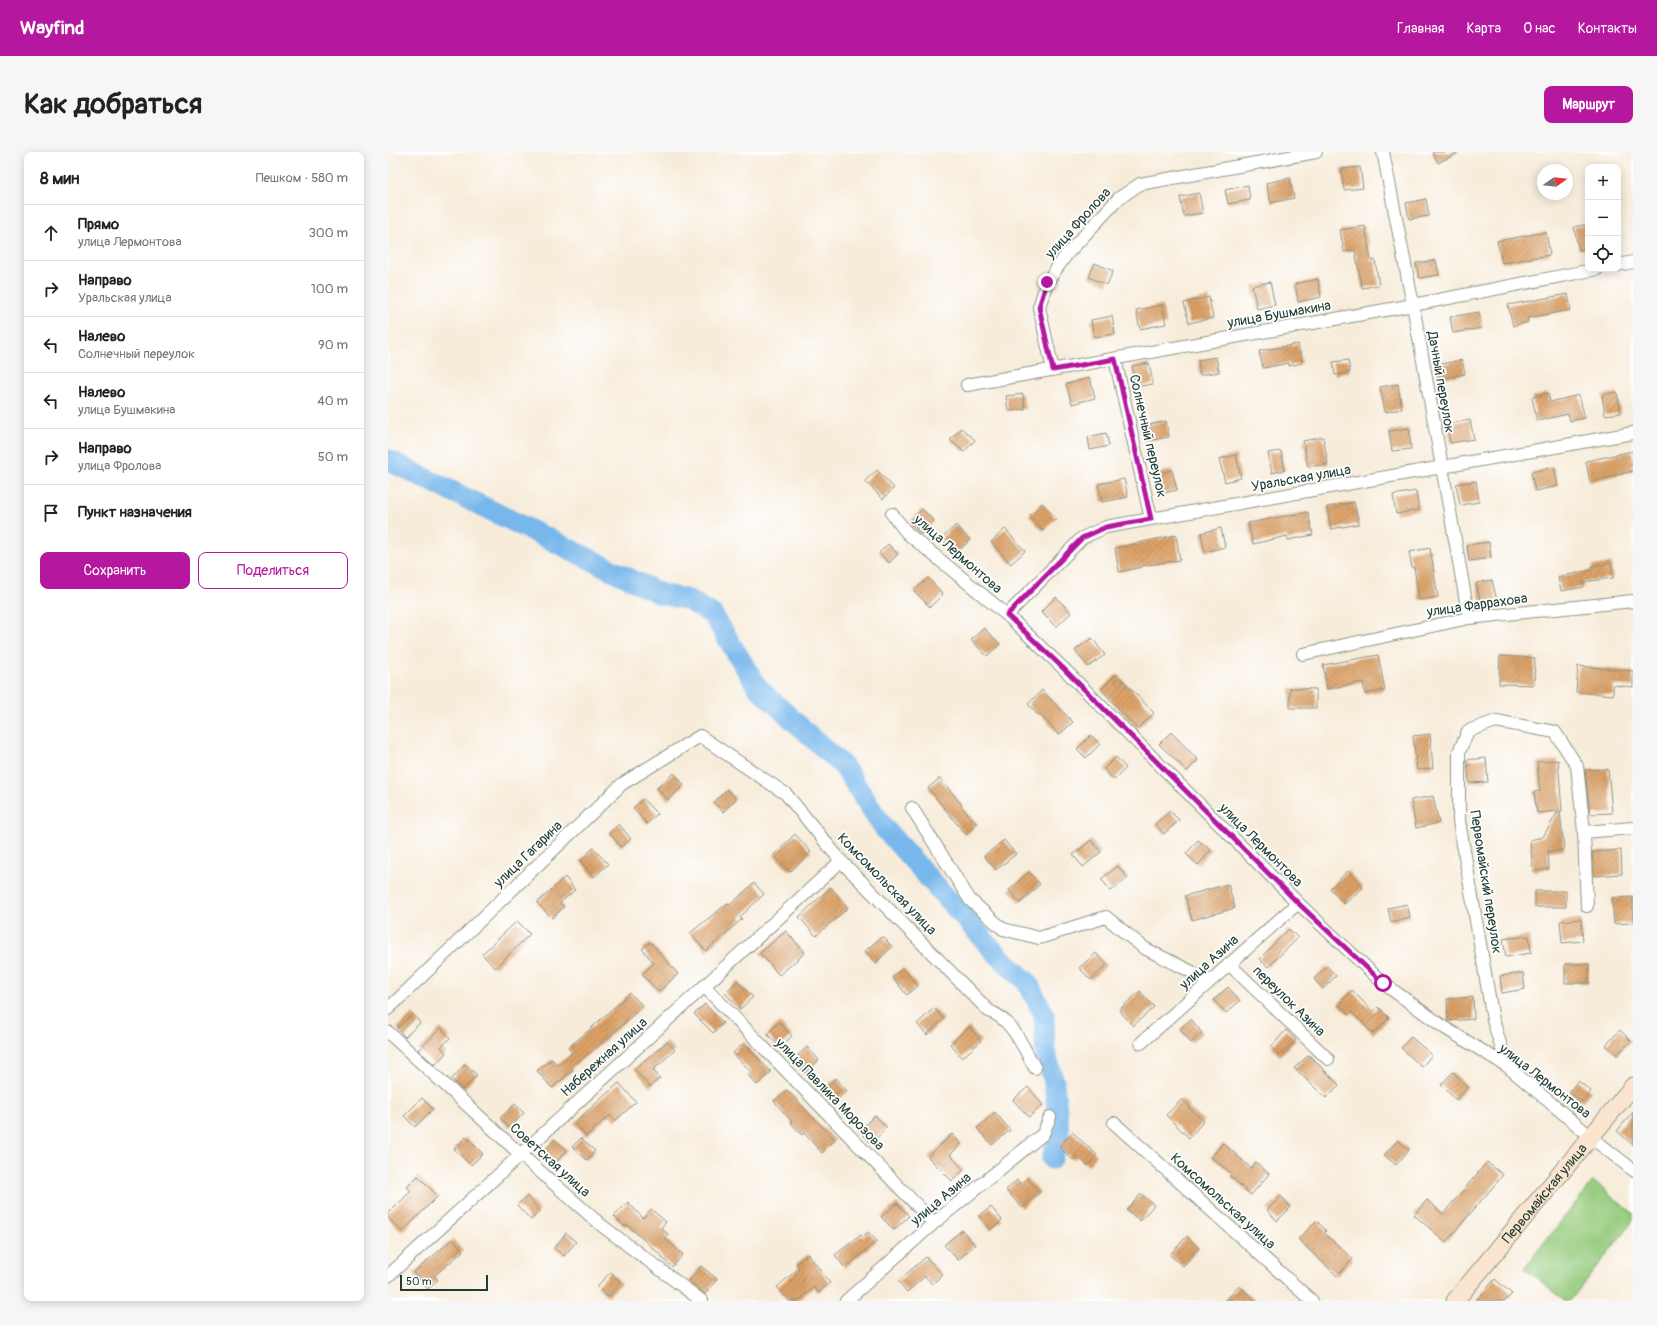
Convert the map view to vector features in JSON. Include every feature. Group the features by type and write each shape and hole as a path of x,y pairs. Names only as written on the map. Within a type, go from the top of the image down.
{"street":[{"name":"улица Фролова","path":"1053,370 1039,307 1047,282 1067,254 1119,198 1140,184 1316,152"},
{"name":"Дачный переулок","path":"1383,152 1469,618"},
{"path":"1621,264 1633,262"},
{"name":"улица Бушмакина","path":"967,385 1412,305 1585,271"},
{"name":"Солнечный переулок","path":"1115,359 1151,519"},
{"name":"Уральская улица","path":"1007,615 1082,538 1106,527 1633,433"},
{"name":"улица Лермонтова","path":"892,514 907,533 1007,615 1068,673 1298,903 1383,983 1445,1028 1507,1066 1591,1137 1633,1170"},
{"name":"улица Фаррахова","path":"1303,654 1469,618 1633,601"},
{"name":"Первомайский переулок","path":"1507,1066 1493,1020 1459,821 1459,752 1468,731 1496,721 1556,732 1577,766 1584,832 1587,906"},
{"name":"Комсомольская улица","path":"700,736 786,794 841,861 989,1010 1000,1015 1013,1030 1035,1068"},
{"name":"улица Гагарина","path":"388,1009 622,784 700,736"},
{"path":"912,808 970,900 1003,929 1039,938 1106,917 1144,948 1210,981"},
{"path":"1584,832 1633,828"},
{"name":"Набережная улица","path":"388,1276 841,861"},
{"name":"улица Азина","path":"1141,1043 1298,903"},
{"name":"переулок Азина","path":"1229,964 1328,1059"},
{"name":"улица Павлика Морозова","path":"704,986 934,1222"},
{"name":"Советская улица","path":"388,1032 520,1154 601,1225 702,1301"},
{"name":"Первомайская улица","path":"1455,1301 1633,1086"},
{"name":"улица Азина","path":"846,1301 934,1222 1043,1134 1050,1117"},
{"name":"Комсомольская улица","path":"1114,1123 1312,1301"}],"green space":[{"path":"1593,1181 1633,1213 1633,1221 1570,1301 1566,1301 1524,1268"}],"building":[{"path":"1432,152 1459,152 1438,163"},
{"path":"1360,167 1363,188 1344,190 1341,169"},
{"path":"1290,178 1294,198 1271,203 1266,183"},
{"path":"1248,185 1250,200 1228,204 1225,190"},
{"path":"1199,193 1203,213 1184,216 1180,197"},
{"path":"1426,199 1429,216 1409,219 1406,203"},
{"path":"1585,225 1585,249 1579,250 1574,227"},
{"path":"1365,226 1371,261 1375,260 1379,285 1362,288 1355,250 1344,252 1340,230"},
{"path":"1546,232 1550,255 1502,263 1497,241"},
{"path":"1436,260 1439,275 1419,278 1416,263"},
{"path":"1095,263 1113,271 1107,285 1089,277"},
{"path":"1318,279 1321,297 1298,302 1295,284"},
{"path":"1270,282 1275,305 1257,309 1252,286"},
{"path":"1568,294 1571,310 1527,318 1528,322 1513,326 1508,305"},
{"path":"1209,297 1213,318 1189,323 1184,303"},
{"path":"1162,305 1166,324 1140,329 1136,310"},
{"path":"1479,312 1482,328 1453,333 1450,317"},
{"path":"1112,316 1115,334 1094,337 1091,320"},
{"path":"1298,344 1302,363 1289,366 1289,363 1263,368 1259,351"},
{"path":"1216,357 1219,372 1200,375 1198,360"},
{"path":"1348,360 1350,372 1335,375 1333,362"},
{"path":"1462,360 1465,374 1439,379 1436,365"},
{"path":"1149,363 1153,384 1135,387 1132,366"},
{"path":"1090,378 1095,398 1072,404 1066,384"},
{"path":"1398,384 1402,409 1385,412 1380,387"},
{"path":"1617,392 1621,413 1605,415 1602,395"},
{"path":"1548,393 1550,402 1579,395 1585,418 1570,421 1568,414 1537,421 1532,397"},
{"path":"1023,394 1025,409 1008,411 1006,396"},
{"path":"1470,420 1474,439 1450,443 1447,424"},
{"path":"1166,421 1169,437 1147,441 1143,426"},
{"path":"961,428 975,440 964,452 950,440"},
{"path":"1409,428 1411,449 1392,451 1389,431"},
{"path":"1106,433 1109,446 1090,450 1088,437"},
{"path":"1323,437 1328,464 1308,467 1303,441"},
{"path":"1281,451 1285,470 1272,473 1268,453"},
{"path":"1633,451 1633,471 1590,482 1586,461"},
{"path":"1236,455 1241,478 1225,482 1219,459"},
{"path":"1554,467 1558,486 1535,491 1531,472"},
{"path":"877,470 894,488 883,499 865,481"},
{"path":"1172,470 1177,490 1160,494 1155,474"},
{"path":"1124,479 1128,497 1102,502 1098,484"},
{"path":"1476,481 1479,502 1460,505 1456,484"},
{"path":"1416,491 1419,510 1396,514 1393,495"},
{"path":"1354,502 1359,524 1331,529 1327,507"},
{"path":"1042,503 1056,518 1043,531 1029,516"},
{"path":"922,509 934,521 921,534 909,523"},
{"path":"1308,512 1313,535 1288,540 1287,536 1253,544 1248,523"},
{"path":"956,525 970,540 955,554 941,539"},
{"path":"1221,528 1225,547 1205,552 1201,533"},
{"path":"1005,529 1025,551 1011,564 991,542"},
{"path":"1176,535 1180,560 1142,566 1119,572 1115,548"},
{"path":"1489,542 1491,558 1469,561 1467,545"},
{"path":"888,544 898,554 889,563 879,553"},
{"path":"1430,548 1438,597 1419,600 1414,567 1412,568 1409,552"},
{"path":"1611,563 1613,578 1583,582 1584,587 1561,591 1558,577 1592,570 1592,566"},
{"path":"928,578 943,594 930,607 914,591"},
{"path":"1492,580 1497,601 1481,604 1476,583"},
{"path":"1056,597 1071,613 1056,627 1041,612"},
{"path":"984,628 1000,644 987,656 971,640"},
{"path":"1092,638 1105,655 1088,667 1075,650"},
{"path":"1378,655 1385,690 1365,694 1363,682 1327,689 1323,665"},
{"path":"1500,656 1535,658 1534,685 1499,684"},
{"path":"1578,666 1633,671 1633,687 1613,685 1613,695 1576,692"},
{"path":"1117,674 1154,713 1137,729 1101,689"},
{"path":"1290,688 1316,689 1316,708 1290,708"},
{"path":"1042,690 1073,722 1059,735 1040,714 1038,715 1028,704"},
{"path":"1171,732 1198,760 1187,771 1159,744"},
{"path":"1430,734 1433,768 1417,770 1413,736"},
{"path":"1091,735 1100,744 1086,758 1077,749"},
{"path":"1116,757 1126,768 1114,780 1104,769"},
{"path":"1486,758 1488,782 1469,783 1467,760"},
{"path":"1558,760 1562,811 1560,811 1564,850 1548,851 1549,869 1533,871 1530,840 1543,837 1558,811 1537,813 1534,792 1540,791 1537,762"},
{"path":"1608,769 1612,813 1590,814 1585,770"},
{"path":"674,773 684,785 668,800 657,788"},
{"path":"940,778 977,824 966,835 928,788"},
{"path":"727,789 736,799 723,812 714,802"},
{"path":"1433,796 1439,823 1416,828 1411,800"},
{"path":"643,799 657,814 647,824 633,808"},
{"path":"1170,811 1179,820 1164,834 1155,824"},
{"path":"619,824 631,839 621,847 609,833"},
{"path":"795,834 811,852 790,872 774,855"},
{"path":"1004,840 1016,854 996,870 984,856"},
{"path":"1091,840 1101,852 1083,867 1073,855"},
{"path":"1198,840 1211,850 1198,865 1186,854"},
{"path":"593,848 608,864 594,877 580,861"},
{"path":"1621,850 1622,874 1594,876 1592,852"},
{"path":"1118,866 1128,878 1111,891 1101,879"},
{"path":"1348,871 1363,888 1344,904 1330,888"},
{"path":"1029,872 1040,884 1020,903 1009,890"},
{"path":"565,877 575,890 560,903 564,907 552,918 537,903"},
{"path":"754,883 764,894 740,917 742,919 706,951 690,933 728,903 730,905"},
{"path":"1228,884 1235,908 1192,920 1185,896"},
{"path":"831,887 848,908 816,936 799,917"},
{"path":"1535,891 1566,891 1566,907 1535,907"},
{"path":"1633,897 1633,923 1614,924 1612,898"},
{"path":"1407,904 1410,917 1391,922 1388,908"},
{"path":"1581,919 1583,941 1562,943 1560,921"},
{"path":"517,921 530,934 495,968 482,954"},
{"path":"1289,929 1298,938 1268,967 1259,959"},
{"path":"786,931 805,953 779,975 760,953"},
{"path":"883,936 892,947 875,963 865,951"},
{"path":"1529,936 1531,953 1506,957 1503,939"},
{"path":"650,942 678,974 658,992 642,974 654,963 642,949"},
{"path":"1096,953 1107,965 1091,980 1079,968"},
{"path":"1565,964 1589,964 1589,983 1565,983"},
{"path":"1327,966 1336,976 1323,989 1314,979"},
{"path":"903,968 918,986 907,995 892,977"},
{"path":"1523,973 1525,989 1502,993 1500,976"},
{"path":"737,981 753,997 740,1009 725,993"},
{"path":"1228,987 1240,1001 1226,1013 1214,1000"},
{"path":"1352,990 1373,1012 1378,1007 1389,1018 1373,1034 1352,1012 1349,1015 1338,1004"},
{"path":"1140,991 1154,1007 1133,1026 1119,1010"},
{"path":"630,993 643,1006 595,1049 571,1068 573,1070 552,1088 537,1071 552,1059 557,1065 572,1053 568,1048"},
{"path":"1473,997 1474,1019 1448,1021 1447,999"},
{"path":"705,1004 723,1023 713,1033 694,1014"},
{"path":"934,1008 944,1019 927,1035 917,1024"},
{"path":"413,1014 420,1023 405,1037 397,1028"},
{"path":"1191,1019 1202,1033 1191,1043 1180,1029"},
{"path":"779,1022 792,1036 780,1047 767,1034"},
{"path":"969,1027 981,1041 962,1058 950,1044"},
{"path":"441,1028 450,1038 441,1047 446,1053 435,1065 418,1050"},
{"path":"1286,1030 1296,1040 1280,1056 1271,1047"},
{"path":"1620,1030 1631,1041 1617,1055 1606,1045"},
{"path":"1411,1037 1432,1055 1422,1067 1401,1048"},
{"path":"667,1042 675,1050 653,1070 660,1078 650,1087 634,1069"},
{"path":"744,1043 771,1072 757,1085 748,1075 751,1072 733,1053"},
{"path":"807,1047 819,1060 805,1073 793,1060"},
{"path":"1309,1055 1339,1085 1326,1098 1294,1068"},
{"path":"465,1064 477,1075 463,1090 452,1079"},
{"path":"1453,1072 1468,1087 1456,1100 1441,1085"},
{"path":"836,1078 847,1091 834,1102 823,1090"},
{"path":"1578,1081 1591,1091 1582,1102 1569,1092"},
{"path":"619,1083 636,1102 615,1121 610,1115 586,1136 574,1123"},
{"path":"1028,1087 1043,1105 1029,1117 1013,1100"},
{"path":"787,1090 835,1140 822,1153 804,1133 802,1135 774,1101"},
{"path":"422,1098 433,1109 415,1127 404,1116"},
{"path":"1182,1099 1190,1106 1189,1108 1204,1121 1189,1138 1166,1115"},
{"path":"515,1104 524,1113 509,1128 500,1118"},
{"path":"995,1112 1010,1130 992,1145 977,1128"},
{"path":"1633,1112 1633,1145 1617,1131"},
{"path":"875,1115 887,1128 871,1143 859,1131"},
{"path":"1072,1132 1097,1155 1088,1166 1077,1156 1073,1160 1059,1147"},
{"path":"952,1134 961,1144 950,1155 964,1170 952,1181 928,1157"},
{"path":"466,1137 483,1154 471,1165 454,1149"},
{"path":"581,1138 595,1151 587,1160 572,1147"},
{"path":"555,1139 567,1150 553,1166 540,1155"},
{"path":"1398,1140 1409,1150 1396,1165 1384,1155"},
{"path":"1223,1143 1251,1168 1256,1162 1269,1174 1251,1195 1230,1176 1232,1174 1211,1157"},
{"path":"1487,1162 1503,1175 1446,1242 1414,1215 1427,1200 1443,1214"},
{"path":"418,1176 438,1196 402,1232 388,1218 388,1214 411,1191 407,1187"},
{"path":"1027,1178 1040,1192 1022,1208 1006,1190 1017,1180 1021,1184"},
{"path":"1141,1194 1154,1205 1140,1221 1127,1210"},
{"path":"527,1196 540,1211 531,1220 517,1205"},
{"path":"1281,1196 1291,1207 1277,1221 1267,1210"},
{"path":"628,1202 643,1218 651,1209 666,1222 661,1228 668,1234 665,1238 683,1255 672,1267 627,1225 625,1227 614,1216"},
{"path":"897,1203 909,1216 894,1230 881,1217"},
{"path":"991,1207 1002,1220 990,1230 979,1216"},
{"path":"1317,1221 1326,1231 1324,1233 1353,1259 1337,1276 1298,1239"},
{"path":"962,1230 975,1245 958,1260 944,1245"},
{"path":"868,1232 877,1241 845,1268 835,1255 861,1235 863,1237"},
{"path":"566,1233 576,1242 564,1256 554,1248"},
{"path":"1187,1236 1199,1248 1183,1266 1170,1255"},
{"path":"453,1239 463,1251 434,1276 438,1280 428,1289 413,1273"},
{"path":"808,1254 830,1283 818,1293 814,1287 798,1301 789,1301 777,1287 799,1268 796,1264"},
{"path":"926,1257 943,1275 932,1284 925,1276 907,1292 898,1281"},
{"path":"701,1266 717,1279 705,1294 689,1281"},
{"path":"611,1272 621,1283 608,1297 597,1286"},
{"path":"1495,1279 1512,1294 1505,1301 1476,1301"},
{"path":"1239,1286 1256,1301 1225,1301"}],"waterway":[{"path":"388,460 661,594 689,600 713,615 758,688 844,767 884,828 994,951 1027,982 1044,1014 1045,1051 1054,1082 1059,1131 1052,1159"}],"route":[{"path":"1047,282 1039,307 1053,370 1115,359 1151,519 1106,527 1082,538 1007,615 1063,668 1298,903 1383,983"}]}
